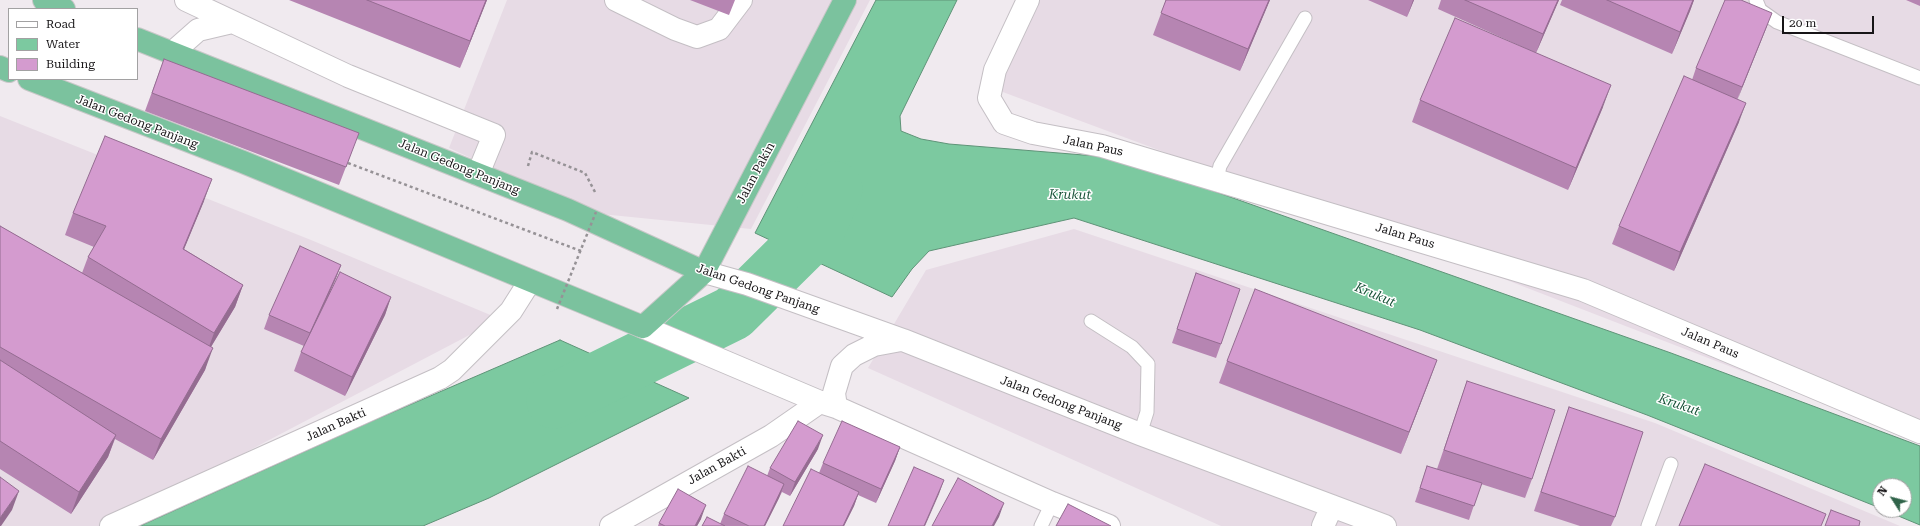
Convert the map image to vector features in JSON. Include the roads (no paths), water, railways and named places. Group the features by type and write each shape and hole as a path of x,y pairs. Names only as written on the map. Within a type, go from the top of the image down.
{"highway":[{"path":"44,0 62,8"},
{"name":"Jalan Pakin","path":"651,331 704,272 845,0"},
{"name":"Jalan Gedong Panjang","path":"138,39 568,210 704,272"},
{"name":"Jalan Gedong Panjang","path":"32,80 243,162 651,331"}],"street":[{"path":"186,0 348,76 494,135 478,174"},
{"path":"616,0 675,30 697,37 719,29 741,0"},
{"name":"Jalan Paus","path":"1028,0 994,70 989,98 1004,123 1033,134 1102,146 1217,179 1583,290 1920,432"},
{"path":"172,53 198,30 232,22"},
{"name":"Jalan Gedong Panjang","path":"704,272 747,284 903,340 1140,434 1385,526"},
{"name":"Jalan Bakti","path":"111,526 440,378 452,370 511,311 530,281"},
{"name":"Jalan Gedong Panjang","path":"651,331 791,388 1052,503 1109,526"},
{"path":"828,404 834,393 842,366 854,355 874,345 903,340"},
{"name":"Jalan Bakti","path":"611,526 828,404"},
{"path":"1323,526 1332,506"}],"lane":[{"path":"1756,0 1760,10 1777,22 1920,78"},
{"path":"1217,179 1220,166 1305,18"},
{"path":"1091,321 1132,347 1148,364 1148,412 1140,434"},
{"path":"1648,526 1671,464"},
{"path":"1041,526 1052,503"}],"water":[{"name":"Krukut","path":"876,0 957,0 900,116 901,131 921,139 949,144 1120,158 1671,353 1920,446 1920,525 1903,518 1912,518 1912,478 1872,478 1872,505 1647,415 1420,330 1074,218 929,251 912,269 892,297 755,233"},
{"path":"560,340 689,398 489,498 423,526 140,526 370,422"}],"waterway":[{"path":"554,401 733,313 818,229 835,189"}]}
